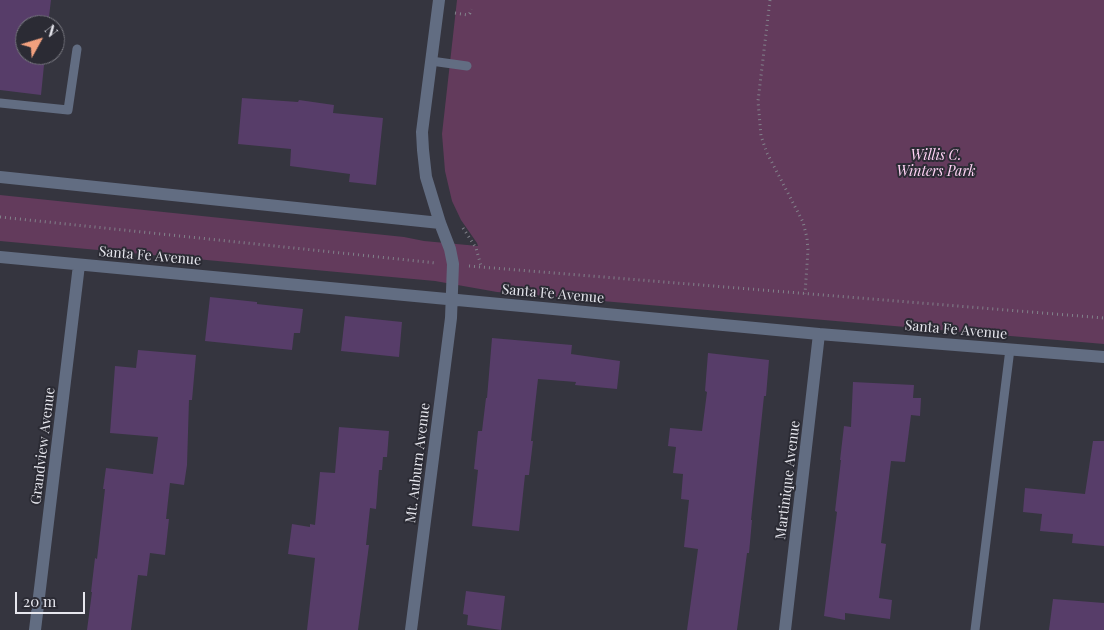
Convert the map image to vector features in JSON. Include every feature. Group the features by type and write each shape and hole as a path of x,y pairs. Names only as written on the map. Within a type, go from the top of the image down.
{"street":[{"name":"Mt. Auburn Avenue","path":"411,630 452,299 453,264 450,249 426,177 422,132 439,0"},
{"path":"0,178 440,223"},
{"name":"Santa Fe Avenue","path":"0,257 819,334 1104,357"},
{"name":"Grandview Avenue","path":"35,630 79,265"},
{"name":"Martinique Avenue","path":"785,630 819,334"}],"lane":[{"path":"0,103 68,110 76,49"},
{"path":"431,61 467,66"},
{"path":"975,630 1010,349"}],"path":[{"path":"770,0 758,101 761,136 767,153 803,222 808,250 805,294"},
{"path":"453,6 452,13 468,15 471,9"},
{"path":"0,217 436,263"},
{"path":"459,221 476,248 481,266"},
{"path":"472,266 1104,318"}],"green space":[{"name":"Willis C. Winters Park","path":"457,0 1104,0 1104,344 497,292 435,281 0,241 0,195 478,246 461,220 452,201 445,171 442,134"}],"building":[{"path":"0,0 51,0 49,15 15,15 15,65 44,65 41,95 0,90"},
{"path":"242,98 298,102 299,100 334,105 333,113 383,118 376,185 349,182 350,174 290,166 291,149 238,144"},
{"path":"210,297 303,309 300,333 294,333 292,350 205,341"},
{"path":"345,316 402,322 399,357 341,351"},
{"path":"492,338 572,345 571,354 620,361 617,389 575,385 576,382 538,379 529,475 525,475 519,531 472,526 478,470 474,469 478,431 482,431 487,398"},
{"path":"138,350 196,355 192,400 189,400 187,465 184,485 170,483 165,555 150,553 147,576 138,575 131,630 87,630 95,558 97,559 106,468 153,474 158,437 110,433 115,366 136,368"},
{"path":"708,353 769,360 749,553 747,553 737,630 687,630 698,549 684,547 689,500 681,499 683,474 673,473 676,447 668,446 670,428 702,431 707,392 705,391"},
{"path":"853,382 914,385 913,398 921,398 920,416 911,415 905,462 891,461 881,543 886,544 879,598 892,600 890,619 845,613 845,620 824,616 837,512 835,511 844,426 851,427"},
{"path":"339,427 389,431 387,457 383,457 382,470 379,470 376,509 370,508 366,545 369,545 358,630 307,630 315,558 288,554 292,524 310,527 310,524 315,525 320,472 335,473"},
{"path":"1093,441 1104,441 1104,546 1072,543 1073,534 1040,531 1042,514 1023,512 1025,488 1085,494"},
{"path":"466,591 505,596 501,630 467,625 468,615 463,614"},
{"path":"1053,599 1104,603 1104,630 1049,630"}]}
